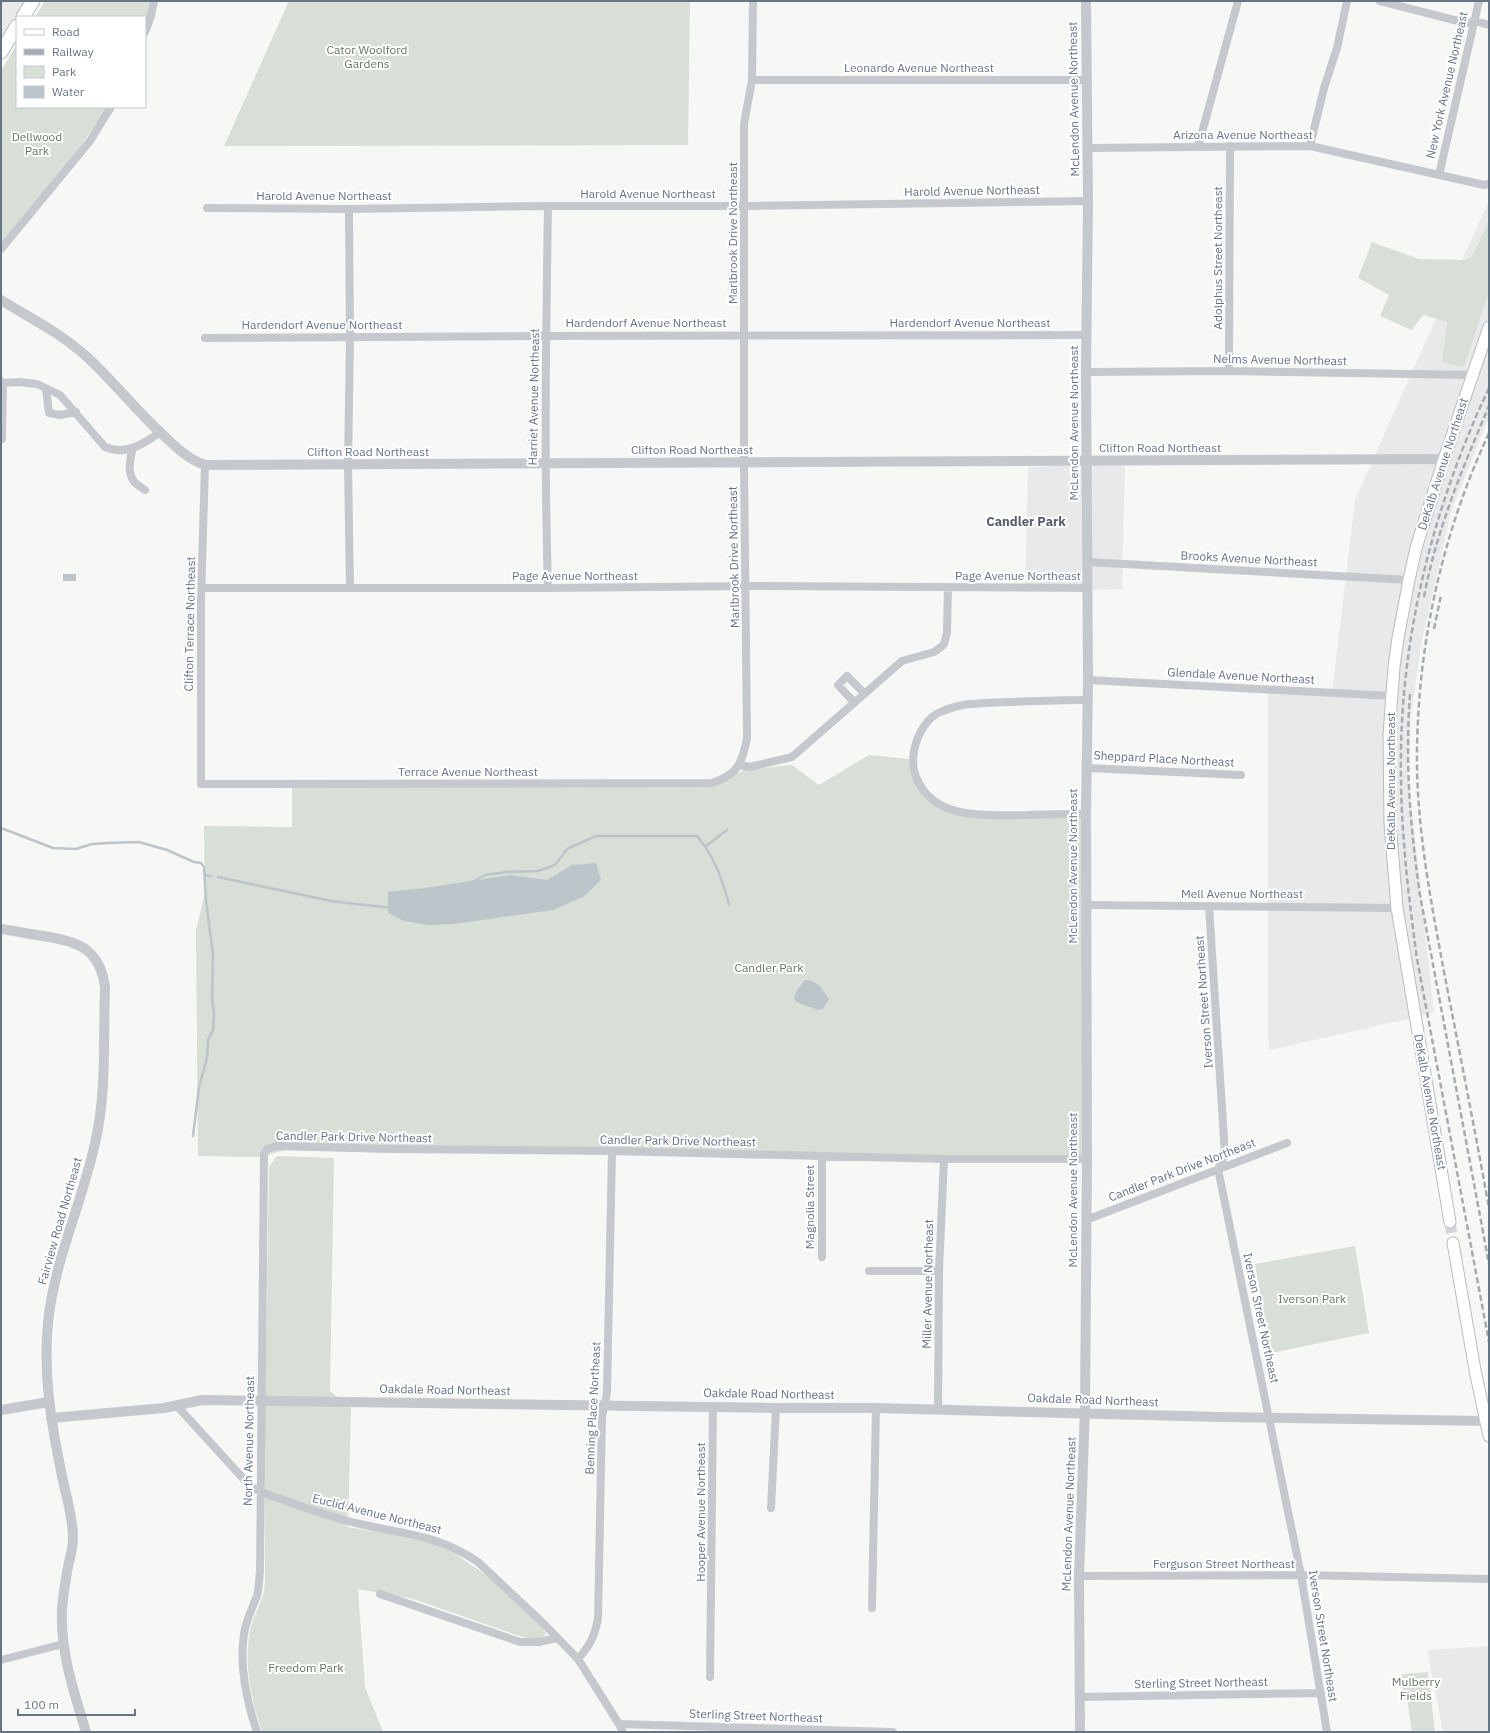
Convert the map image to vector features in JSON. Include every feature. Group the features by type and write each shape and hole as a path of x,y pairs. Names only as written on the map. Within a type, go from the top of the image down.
{"highway":[{"path":"24,16 33,1"},
{"path":"1,52 16,28"}],"main road":[{"name":"DeKalb Avenue Northeast","path":"1450,1222 1397,908 1392,860 1389,794 1389,735 1398,638 1409,580 1424,521 1489,327"},
{"path":"1453,1243 1489,1436"}],"street":[{"path":"146,29 154,1"},
{"name":"Marlbrook Drive Northeast","path":"740,765 747,738 744,462 744,124 752,80 754,1"},
{"name":"McLendon Avenue Northeast","path":"1080,1732 1081,1697 1079,1576 1085,1413 1087,1159 1086,768 1088,700 1088,562 1086,372 1088,148 1086,1"},
{"path":"1198,147 1238,1"},
{"path":"1310,146 1324,88 1337,48 1347,1"},
{"path":"1380,1 1466,23 1475,21 1489,25"},
{"name":"New York Avenue Northeast","path":"1439,175 1479,1"},
{"name":"Leonardo Avenue Northeast","path":"752,80 1086,80"},
{"path":"1,249 90,141 110,108"},
{"name":"Adolphus Street Northeast","path":"1229,370 1230,146"},
{"name":"Arizona Avenue Northeast","path":"1088,148 1310,146 1484,185 1489,184"},
{"name":"Harold Avenue Northeast","path":"207,208 349,209 548,206 745,206 1088,201"},
{"name":"Harriet Avenue Northeast","path":"548,206 545,464 548,588"},
{"path":"349,209 350,338 348,465 350,588"},
{"name":"Clifton Road Northeast","path":"1,300 66,340 87,356 160,432 192,461 205,465 1444,459"},
{"name":"Hardendorf Avenue Northeast","path":"205,338 1087,335"},
{"name":"Nelms Avenue Northeast","path":"1086,372 1229,370 1473,375"},
{"path":"2,439 2,382 37,384 60,395 105,447 113,450 133,448 145,443 160,432"},
{"path":"46,389 49,413 60,416 76,412"},
{"path":"133,448 130,458 130,469 133,480 144,490"},
{"name":"Clifton Terrace Northeast","path":"201,784 200,708 205,465"},
{"name":"Brooks Avenue Northeast","path":"1088,562 1409,580"},
{"name":"Page Avenue Northeast","path":"202,588 548,588 746,586 1088,588"},
{"name":"Page Avenue Northeast","path":"740,765 750,766 792,757 902,661 934,652 944,644 948,632 948,587"},
{"path":"854,702 838,685 847,676 864,693"},
{"name":"Glendale Avenue Northeast","path":"1088,680 1392,696"},
{"path":"1086,814 978,815 956,812 936,803 923,791 914,776 912,762 915,746 921,732 930,718 942,711 964,704 1088,700"},
{"name":"Terrace Avenue Northeast","path":"201,784 712,783 732,773 740,765"},
{"name":"Sheppard Place Northeast","path":"1086,768 1241,775"},
{"name":"Mell Avenue Northeast","path":"1086,906 1397,908"},
{"name":"Iverson Street Northeast","path":"1209,906 1226,1155 1218,1169 1301,1575 1327,1732"},
{"name":"Fairview Road Northeast","path":"1,929 65,939 77,944 95,958 102,972 105,987 102,1086 99,1126 90,1166 65,1242 50,1306 46,1355 50,1418 69,1510 73,1539 63,1597 63,1644 68,1674 86,1732"},
{"name":"Candler Park Drive Northeast","path":"1086,1220 1286,1143"},
{"name":"Candler Park Drive Northeast","path":"269,1148 277,1146 944,1159 1087,1159"},
{"name":"North Avenue Northeast","path":"257,1732 245,1684 243,1657 244,1635 249,1614 257,1596 258,1587 262,1401 264,1154 269,1148"},
{"name":"Benning Place Northeast","path":"578,1659 590,1644 595,1633 598,1619 602,1417 608,1393 612,1152"},
{"name":"Magnolia Street","path":"822,1156 822,1257"},
{"name":"Miller Avenue Northeast","path":"938,1409 939,1271 944,1159"},
{"path":"869,1271 939,1271"},
{"name":"Oakdale Road Northeast","path":"50,1418 177,1406 193,1400 202,1400 938,1409 1487,1421"},
{"path":"1,1410 49,1402"},
{"name":"Euclid Avenue Northeast","path":"177,1406 250,1486 260,1492 322,1514 366,1526 421,1536 448,1545 478,1562 544,1624 578,1659 621,1728"},
{"name":"Hooper Avenue Northeast","path":"710,1677 712,1617 713,1406"},
{"path":"771,1508 776,1408"},
{"path":"872,1608 876,1408"},
{"name":"Ferguson Street Northeast","path":"1079,1576 1301,1575 1489,1579"},
{"path":"380,1594 520,1642 540,1642 557,1638"},
{"path":"1,1660 63,1644"},
{"name":"Sterling Street Northeast","path":"1081,1697 1321,1693"},
{"name":"Sterling Street Northeast","path":"621,1728 893,1732"}],"shaded area":[{"path":"1,1 28,1 18,16 16,16 16,23 1,51"},
{"path":"1489,200 1489,417 1451,512 1421,645 1411,717 1408,776 1434,1013 1270,1050 1268,1040 1268,687 1332,693 1355,500"},
{"path":"1125,464 1122,589 1025,591 1028,467"},
{"path":"1489,1646 1489,1732 1443,1732 1427,1650"}],"green space":[{"path":"45,1 153,1 146,21 146,16 36,16"},
{"name":"Cator Woolford Gardens","path":"289,1 690,1 688,145 224,146"},
{"name":"Dellwood Park","path":"16,46 16,108 108,108 65,167 1,247 1,71"},
{"path":"1489,221 1489,291 1464,367 1442,362 1447,322 1423,315 1412,330 1380,316 1389,295 1358,278 1372,242 1419,259 1465,260 1472,257"},
{"name":"Candler Park","path":"869,755 909,759 918,789 935,806 962,815 1083,815 1084,1161 285,1150 261,1157 198,1156 196,931 205,892 204,826 292,827 292,786 713,785 744,770 792,765 819,785"},
{"name":"Freedom Park","path":"277,1156 334,1158 330,1391 351,1408 348,1527 429,1540 454,1553 490,1578 543,1628 546,1634 542,1638 533,1639 522,1637 413,1599 358,1589 365,1687 383,1732 262,1732 251,1692 248,1664 249,1636 252,1623 263,1595 265,1582 265,1405 269,1167"},
{"name":"Iverson Park","path":"1355,1246 1369,1333 1271,1353 1255,1264"},
{"name":"Mulberry Fields","path":"1428,1672 1435,1732 1412,1732 1407,1699 1403,1699 1402,1674"}],"water":[{"path":"63,574 76,574 76,581 63,581"},
{"path":"596,863 601,880 583,897 553,910 454,924 428,925 404,921 388,913 388,892 510,875 547,880 572,865"},
{"path":"805,980 816,983 829,999 823,1009 817,1010 796,1002 794,998 797,990"}],"waterway":[{"path":"1,828 53,848 76,849 92,844 139,842 167,850 194,862 201,863 204,867 206,901 213,954 212,997 214,1014 213,1030 208,1040 207,1058 199,1087 193,1136"},
{"path":"706,846 727,830"},
{"path":"472,882 485,875 506,872 538,871 555,865 567,849 596,836 697,836 717,868 729,904"},
{"path":"205,875 211,876"},
{"path":"218,877 331,901 391,908"}],"tunnel":[{"path":"1450,1222 1453,1243"}],"railway":[{"path":"1489,388 1468,435 1450,482 1422,580 1412,630 1405,680 1401,782 1406,871 1417,959 1489,1342"},
{"path":"1424,597 1429,572 1451,500 1489,406"},
{"path":"1489,433 1457,512 1435,595 1421,680 1417,765 1420,819 1431,898 1489,1208"},
{"path":"1434,629 1441,595"},
{"path":"1410,694 1408,745 1409,794 1420,895 1489,1264"}],"district":[{"name":"Candler Park","path":"1026,521"}]}
